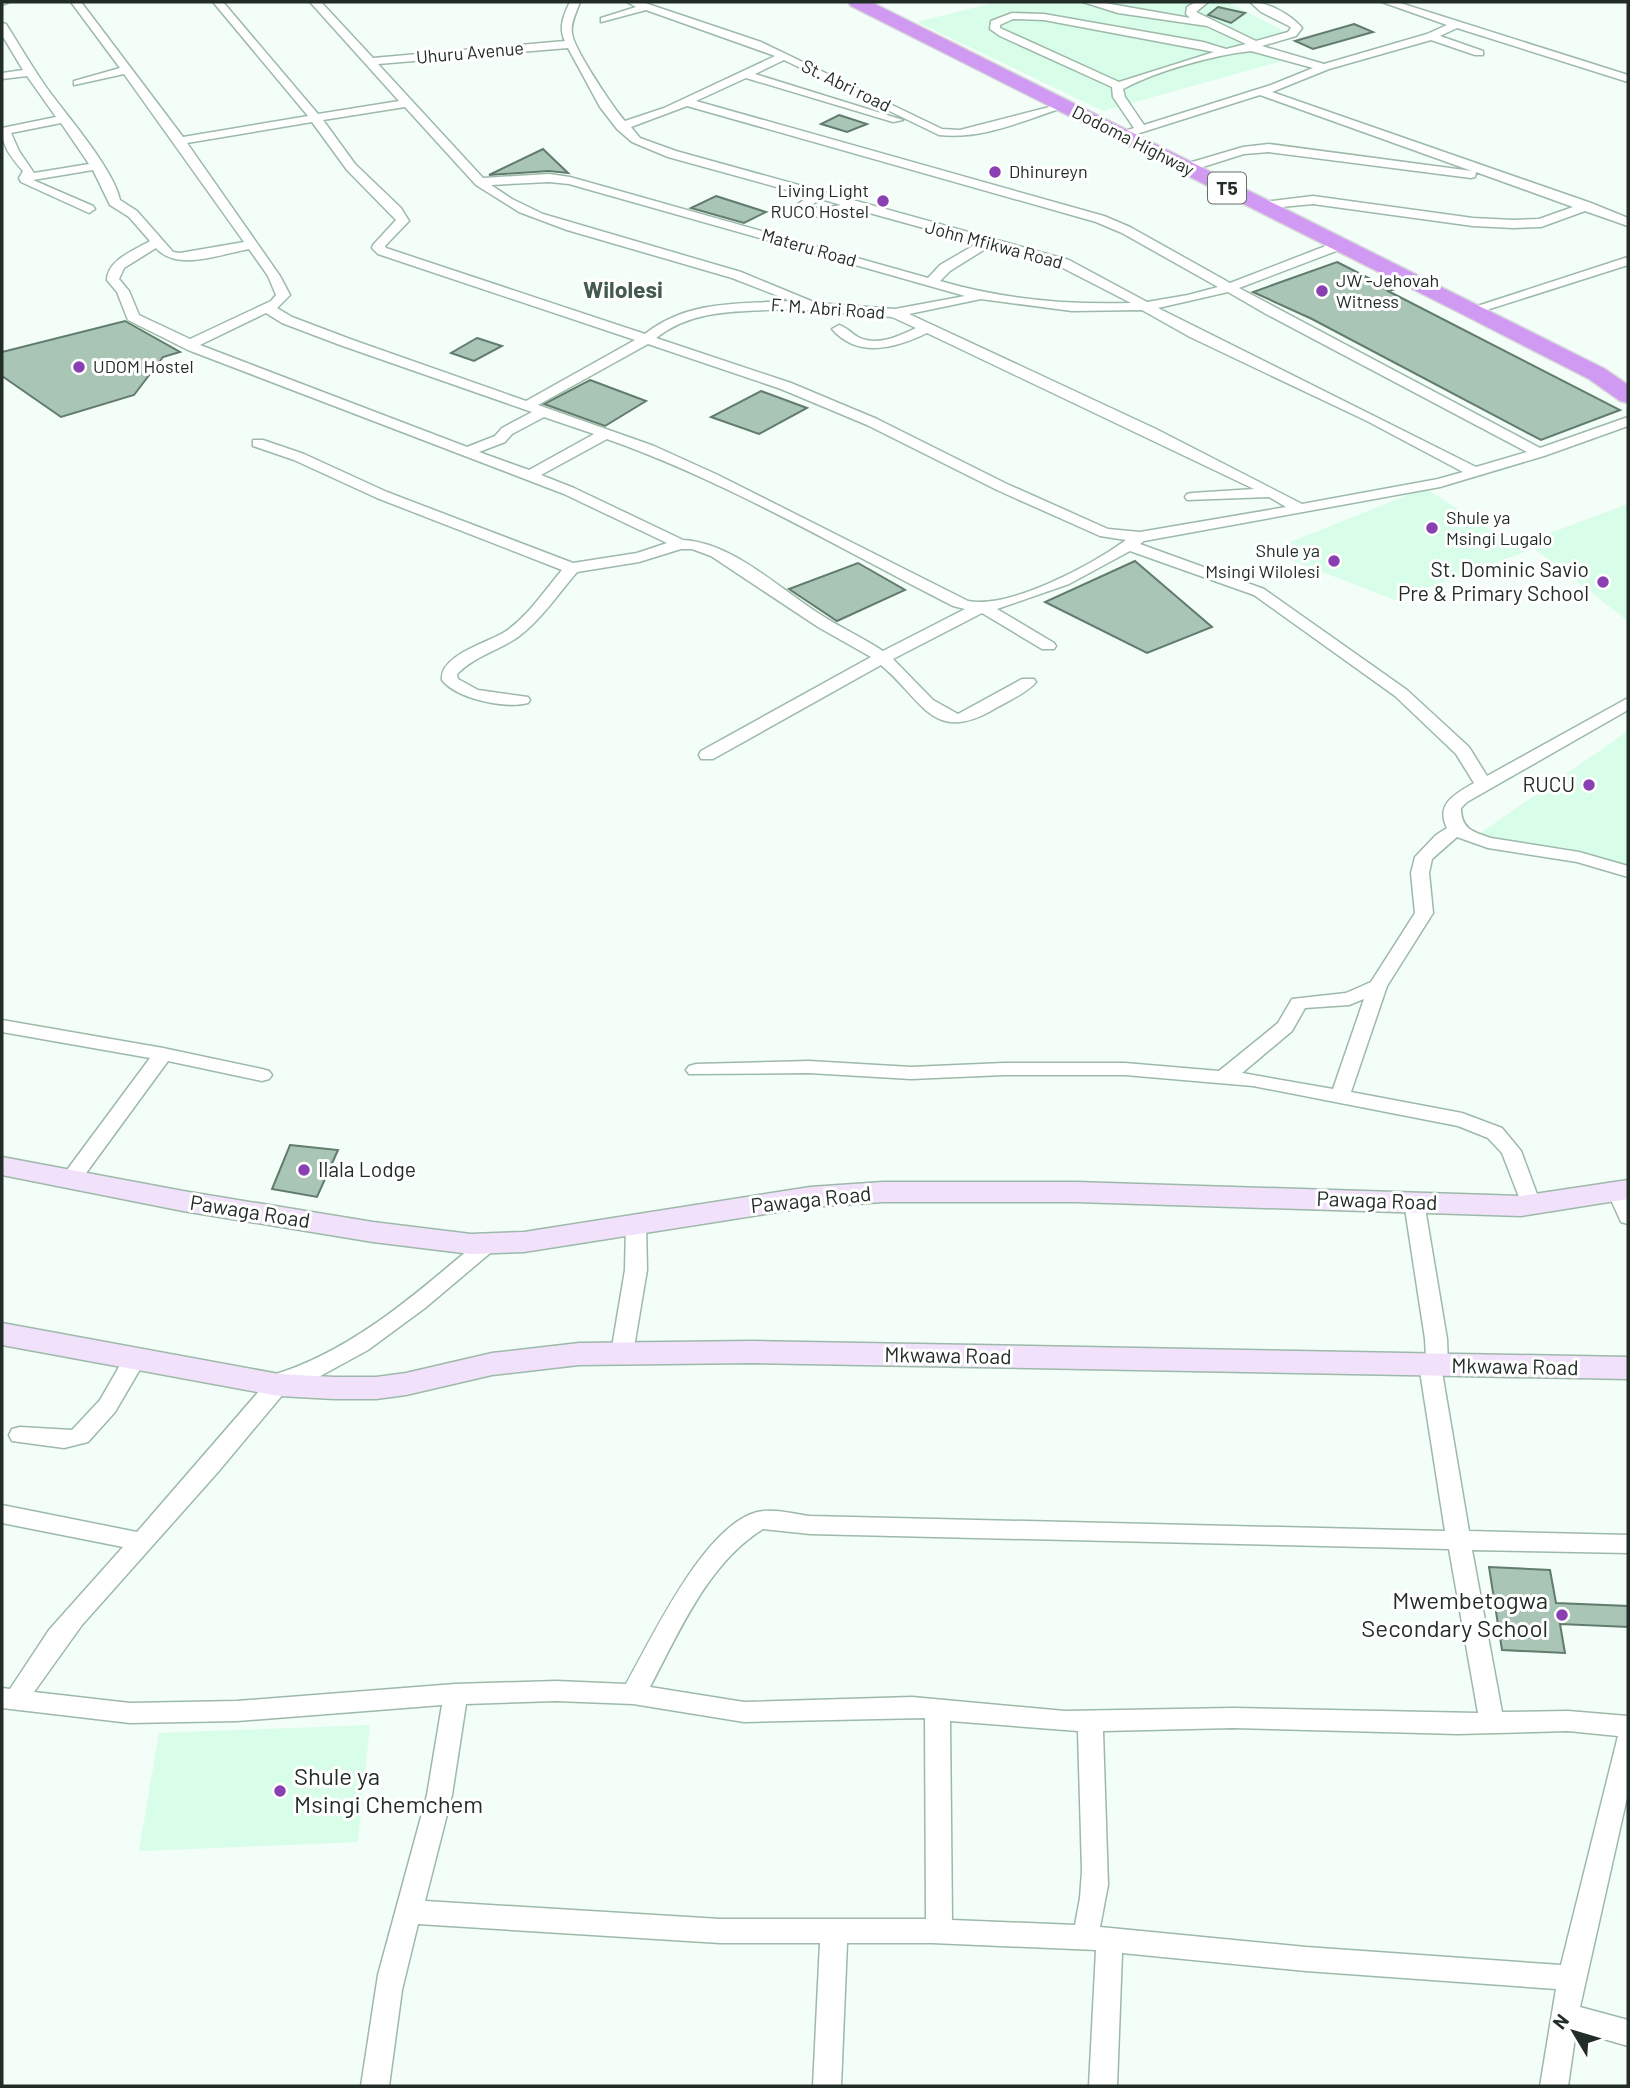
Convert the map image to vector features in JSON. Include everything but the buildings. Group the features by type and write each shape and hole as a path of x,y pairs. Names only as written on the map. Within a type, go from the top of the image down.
{"highway":[{"name":"Dodoma Highway","path":"858,2 1060,105 1132,132 1185,168 1597,374"},
{"name":"T5","path":"1597,374 1628,385"},
{"name":"T5","path":"1597,374 1628,396"}],"main road":[{"name":"Pawaga Road","path":"2,1166 183,1201 373,1232 488,1244 524,1242 810,1197 883,1192 1076,1192 1531,1205 1625,1200"},
{"name":"Mkwawa Road","path":"2,1334 275,1384 376,1388 533,1358 622,1353 734,1352 1628,1368"}],"street":[{"path":"76,2 180,141 274,276 283,295 282,299 267,308 200,338 191,345"},
{"path":"218,2 290,85 351,167 397,211 403,221 379,245 378,248 382,251 774,382 862,418 1002,487 1105,533 1135,541 1259,592 1401,693 1463,751 1483,784"},
{"path":"315,2 406,103 480,181 501,199 524,210 744,278 813,306"},
{"path":"571,44 566,27 575,2"},
{"name":"St. Abri road","path":"632,2 785,56 939,132 960,134 1060,105"},
{"path":"1088,2 1118,10 1205,23"},
{"path":"1203,2 1190,12 1205,23 1250,46 1325,67"},
{"path":"1227,53 1203,45 1044,17 1012,16 995,23 995,29 1004,34 1118,86 1292,34 1297,28 1292,21 1259,7 1255,2"},
{"path":"1387,2 1628,79"},
{"path":"605,20 646,6"},
{"path":"1118,86 1119,97 1132,132 1275,87 1325,67 1431,36 1457,24"},
{"path":"2,26 96,166 113,194 114,202 133,214 169,255 180,257 250,244"},
{"path":"1431,36 1479,53"},
{"name":"Uhuru Avenue","path":"369,62 571,44"},
{"name":"John Mfikwa Road","path":"571,44 606,107 621,127 636,140 653,148 1086,272 1142,306 1361,412 1476,473"},
{"path":"621,127 686,102 785,56"},
{"path":"1275,87 1296,61"},
{"path":"78,83 126,70"},
{"path":"2,76 31,72"},
{"path":"744,74 882,116 926,126"},
{"path":"1259,92 1628,222"},
{"path":"686,102 1100,219 1126,230 1539,453"},
{"path":"180,141 406,103"},
{"path":"25,178 29,171 13,152 3,131 65,119"},
{"path":"1185,168 1243,151 1269,148 1513,181"},
{"path":"25,178 96,166"},
{"path":"25,178 30,185 89,209"},
{"name":"Materu Road","path":"480,181 549,178 570,181 983,296 1054,305 1142,306"},
{"path":"817,196 800,207 818,213 854,206"},
{"path":"1263,206 1313,200 1472,222 1513,224 1541,223 1587,206"},
{"path":"156,242 120,265 113,273 113,280 124,291 132,317 288,385 531,475 617,512 680,544"},
{"path":"931,283 945,268 987,243"},
{"path":"1142,306 1191,299 1340,245"},
{"path":"1472,310 1627,262"},
{"name":"F. M. Abri Road","path":"529,405 647,339 667,323 697,311 764,305 895,313 983,296"},
{"path":"267,308 288,320 345,342 607,433 713,478 959,603 982,607 1048,646"},
{"path":"895,313 1272,492 1300,509"},
{"path":"839,329 852,340 882,345 899,341 927,328"},
{"path":"468,452 482,444 500,439 507,431 545,411"},
{"path":"707,755 827,686 982,607 1007,602 1036,591 1135,541 1440,483 1539,453 1628,421"},
{"path":"531,475 607,433"},
{"path":"258,443 299,457 382,495 572,568 639,557 680,544 694,545 716,553 845,637 883,658 937,711 959,719 975,714 1003,694 1028,682"},
{"path":"1192,497 1219,498 1272,492"},
{"path":"522,700 471,695 456,687 450,680 449,673 464,658 509,636 526,622 572,568"},
{"path":"1628,703 1483,784 1452,807 1452,820 1457,830 1488,843 1579,857 1628,872"},
{"path":"1340,1097 1378,986 1424,913 1420,873 1424,857 1442,839 1457,830"},
{"path":"1224,1077 1285,1027 1298,1003 1349,999 1378,986"},
{"path":"2,1026 163,1054 262,1075"},
{"path":"71,1178 163,1054"},
{"path":"696,1070 809,1067 911,1073 1051,1068 1166,1071 1288,1086 1462,1120 1495,1133 1511,1151 1531,1205"},
{"path":"1415,1202 1436,1339 1434,1365 1456,1541 1492,1724"},
{"path":"622,1353 636,1270 636,1224"},
{"path":"10,1699 61,1631 207,1471 275,1384 300,1378 326,1365 425,1296 488,1244"},
{"path":"20,1435 68,1439 82,1434 94,1424 135,1359"},
{"path":"2,1514 142,1542"},
{"path":"633,1694 694,1588 714,1559 734,1536 758,1520 810,1525 1628,1544"},
{"path":"10,1699 130,1713 237,1711 455,1694 556,1691 633,1694 744,1712 912,1707 1090,1722 1233,1718 1492,1724 1569,1721 1628,1726"},
{"path":"374,2086 394,1962 450,1746 455,1694"},
{"path":"937,1710 939,1931"},
{"path":"1090,1722 1095,1760 1095,1889 1092,1917 1105,1982 1103,2086"},
{"path":"1554,2086 1571,1978 1628,1741"},
{"path":"409,1912 720,1931 939,1931 1096,1938 1306,1959 1571,1978"},
{"path":"827,2086 834,1932"},
{"path":"1566,2015 1628,2033"}],"shaded area":[{"path":"997,2 1228,2 1287,33 1250,45 1282,61 1103,111 917,22"},
{"path":"1425,488 1525,552 1395,600 1268,551"},
{"name":"St. Dominic Savio Pre & Primary School","path":"1628,504 1628,621 1526,542"},
{"name":"RUCU","path":"1628,731 1628,868 1567,848 1485,840 1479,834"},
{"path":"370,1725 358,1842 139,1851 159,1733"}],"place":[{"name":"Dhinureyn","path":"995,172"},
{"name":"Living Light RUCO Hostel","path":"883,201"},
{"name":"JW -Jehovah Witness","path":"1322,291"},
{"name":"UDOM Hostel","path":"79,367"},
{"name":"Shule ya Msingi Lugalo","path":"1432,528"},
{"name":"Shule ya Msingi Wilolesi","path":"1334,561"},
{"name":"St. Dominic Savio Pre & Primary School","path":"1603,582"},
{"name":"RUCU","path":"1589,785"},
{"name":"Ilala Lodge","path":"304,1170"},
{"name":"Mwembetogwa Secondary School","path":"1562,1615"},
{"name":"Shule ya Msingi Chemchem","path":"280,1791"}],"district":[{"name":"Wilolesi","path":"623,290"}]}
